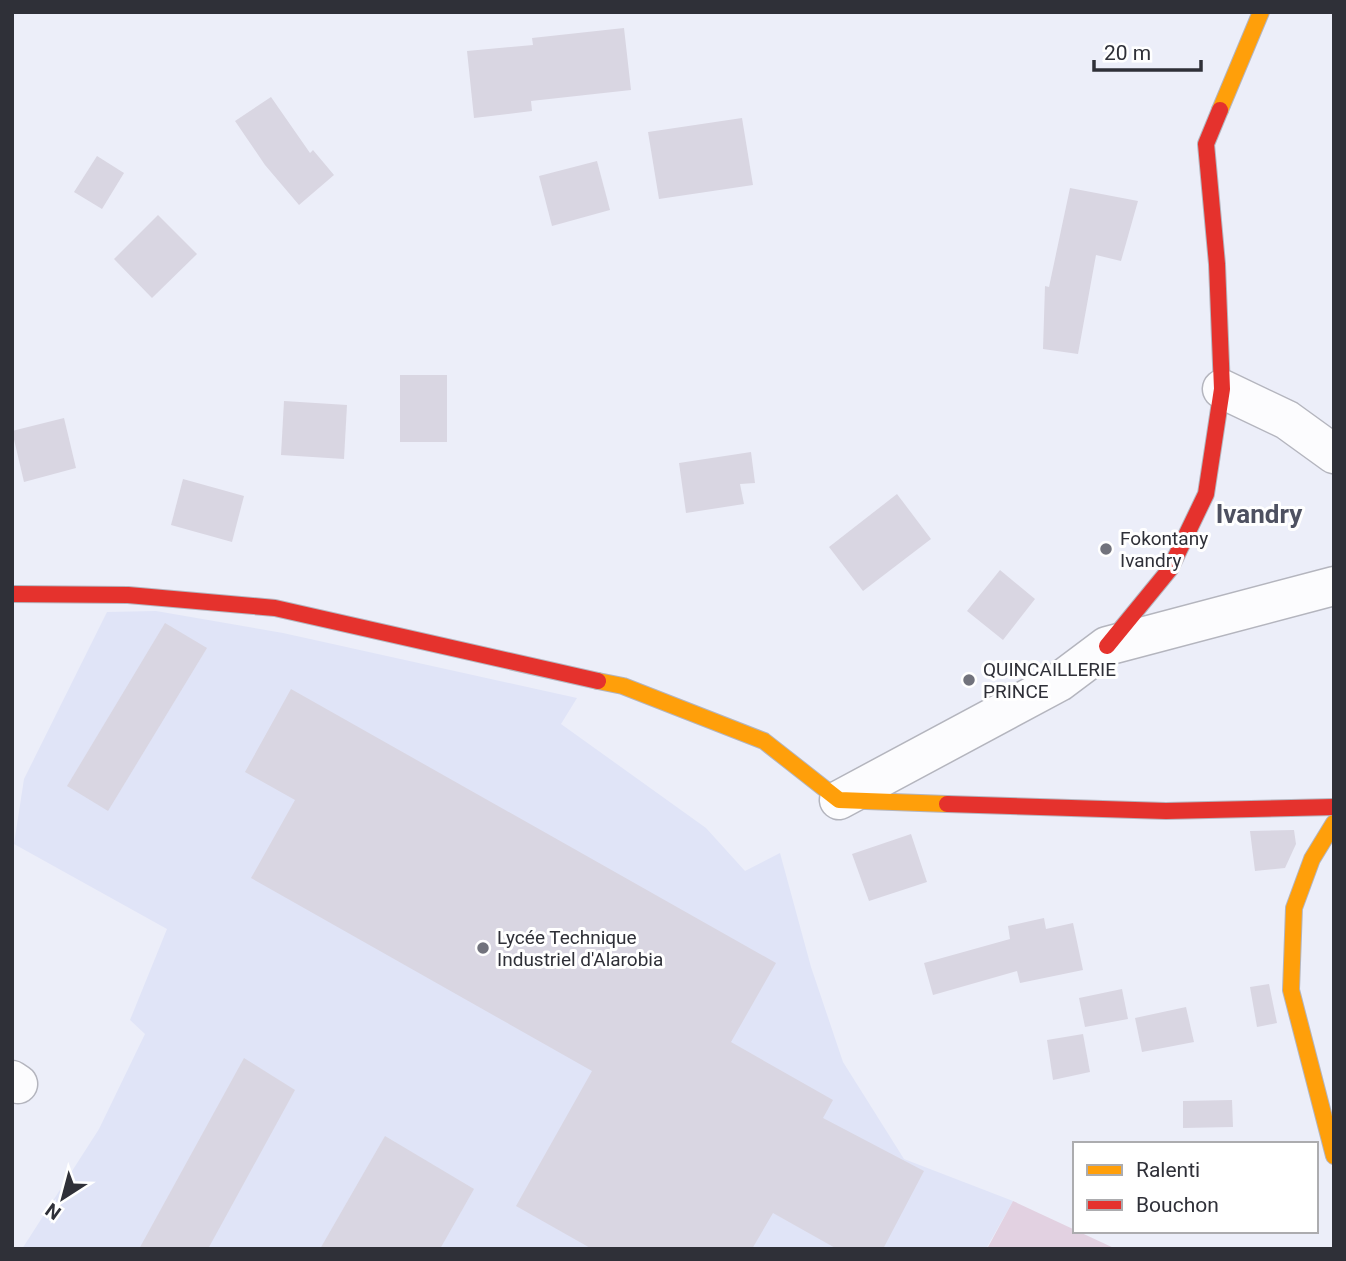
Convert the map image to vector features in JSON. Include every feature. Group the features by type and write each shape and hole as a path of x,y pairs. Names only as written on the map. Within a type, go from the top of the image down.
{"street":[{"path":"839,800 1059,682 1107,646 1170,569 1206,494 1222,389 1217,264 1206,144 1261,12"},
{"path":"1222,389 1287,420 1334,454"},
{"path":"1107,646 1334,586"},
{"path":"12,594 128,595 275,608 522,666 623,686 764,741 839,800 1166,811 1334,807"},
{"path":"1334,823 1312,859 1294,908 1291,990 1334,1156"}],"shaded area":[{"name":"Lycée Technique Industriel d'Alarobia","path":"156,611 283,633 577,698 561,724 706,828 745,871 780,853 811,967 843,1062 904,1159 1013,1201 986,1249 22,1249 99,1129 145,1034 130,1020 167,929 14,844 24,779 107,612"},
{"path":"1013,1201 1073,1229 1073,1233 1082,1233 1116,1249 987,1249"}],"building":[{"path":"624,28 631,90 531,101 532,111 474,118 467,51 533,45 532,38"},
{"path":"271,97 310,153 313,150 334,175 299,205 265,165 235,121"},
{"path":"742,118 753,185 659,199 648,132"},
{"path":"97,156 124,173 102,209 74,192"},
{"path":"597,161 610,210 552,226 539,176"},
{"path":"1070,188 1138,201 1121,261 1096,255 1078,354 1043,349 1045,286 1049,287"},
{"path":"158,215 197,254 152,298 114,259"},
{"path":"400,375 447,375 447,442 400,442"},
{"path":"284,401 347,405 344,459 281,455"},
{"path":"64,418 76,468 24,482 12,431"},
{"path":"751,452 755,483 740,484 744,504 686,513 679,463"},
{"path":"183,479 244,496 232,542 171,525"},
{"path":"897,494 931,539 863,591 829,547"},
{"path":"1000,570 1035,599 1003,640 967,611"},
{"path":"165,623 207,648 108,811 67,786"},
{"path":"291,689 776,963 731,1042 833,1100 823,1118 924,1171 883,1249 837,1249 773,1213 752,1249 592,1249 516,1206 592,1071 251,878 295,800 245,772"},
{"path":"1294,830 1296,844 1285,868 1255,871 1250,831"},
{"path":"911,834 927,882 869,901 852,854"},
{"path":"1044,918 1046,929 1073,923 1083,970 1020,983 1017,971 933,995 924,963 1010,939 1008,926"},
{"path":"1269,984 1277,1023 1257,1027 1250,987"},
{"path":"1122,989 1128,1019 1085,1027 1079,998"},
{"path":"1186,1007 1194,1042 1142,1052 1135,1018"},
{"path":"1083,1034 1090,1072 1053,1080 1047,1040"},
{"path":"244,1058 295,1090 208,1249 139,1249"},
{"path":"1232,1100 1233,1127 1183,1128 1183,1101"},
{"path":"385,1136 474,1189 440,1249 320,1249"}],"traffic: slow":[{"path":"1220,110 1261,12"},
{"path":"598,681 623,686 764,741 839,800 947,804"},
{"path":"1334,823 1312,859 1294,908 1291,990 1334,1156"}],"traffic: jam":[{"path":"1107,646 1170,569 1206,494 1222,389 1217,264 1206,144 1220,110"},
{"path":"12,594 128,595 275,608 598,681"},
{"path":"947,804 1166,811 1334,807"}],"place":[{"name":"Fokontany Ivandry","path":"1106,549"},
{"name":"QUINCAILLERIE PRINCE","path":"969,680"},
{"name":"Lycée Technique Industriel d'Alarobia","path":"483,948"}],"district":[{"name":"Ivandry","path":"1259,514"}]}
